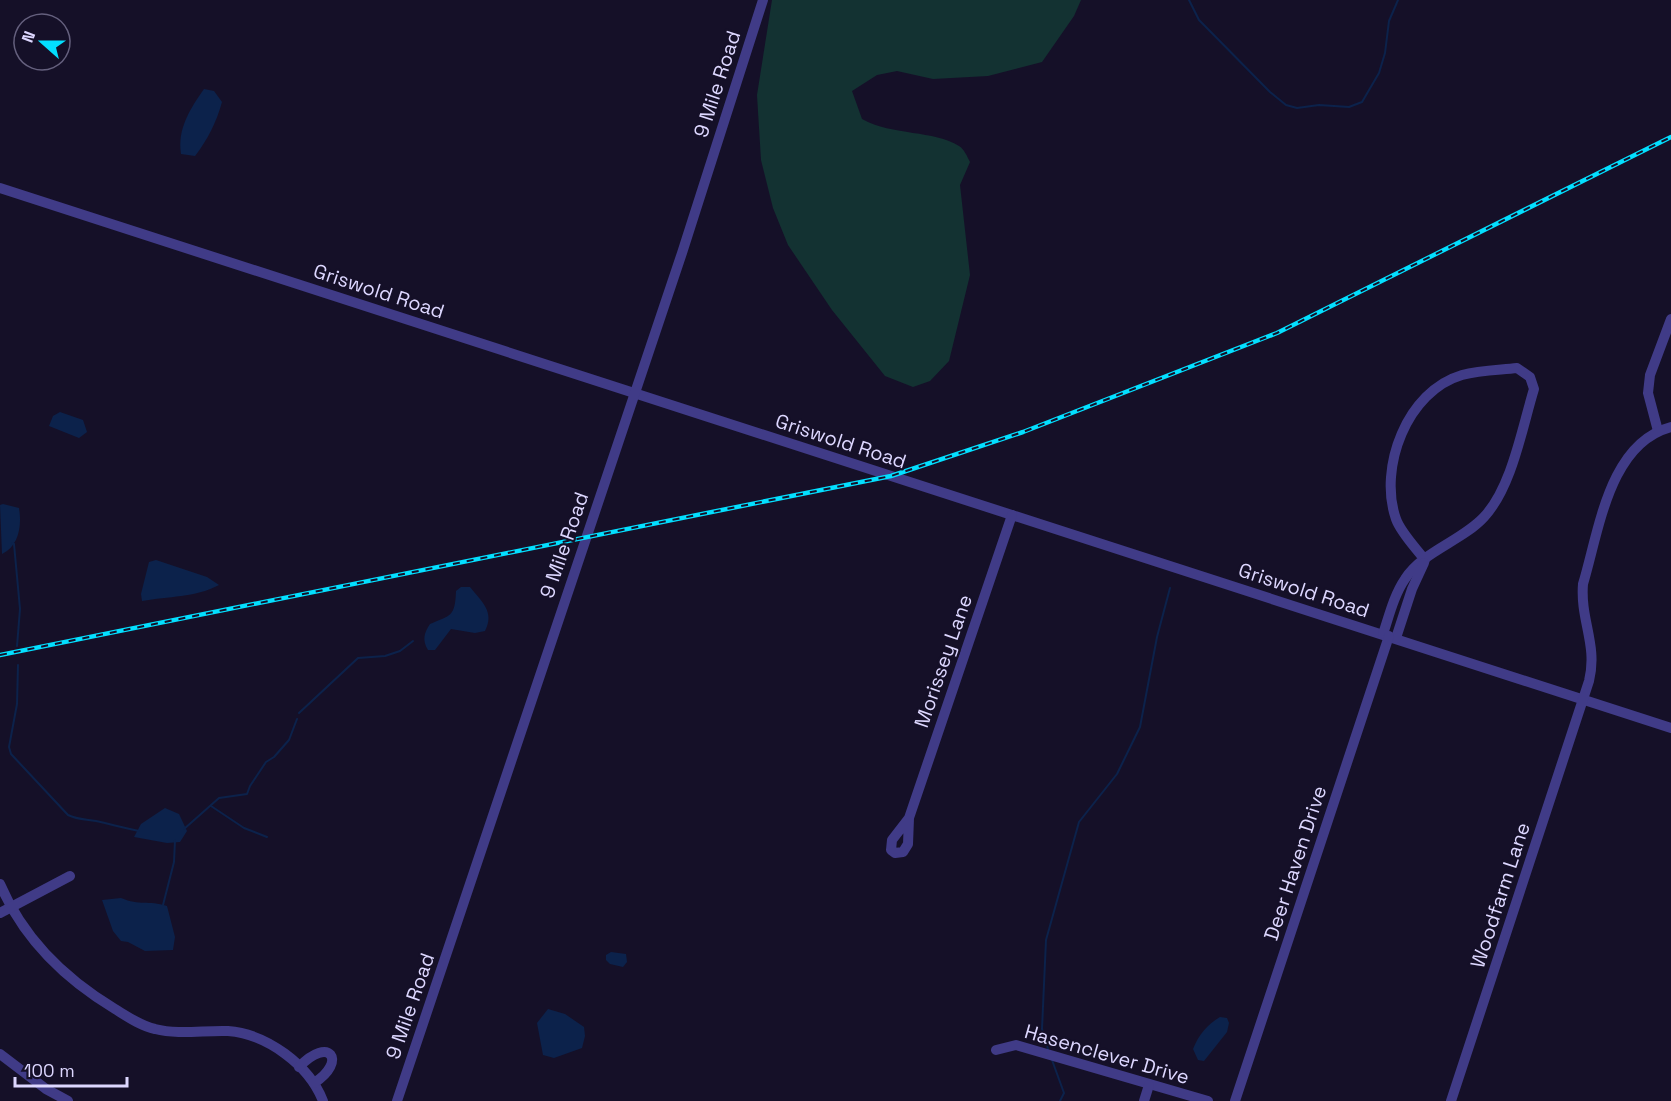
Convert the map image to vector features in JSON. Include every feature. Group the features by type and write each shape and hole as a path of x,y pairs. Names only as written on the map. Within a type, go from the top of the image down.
{"street":[{"name":"9 Mile Road","path":"397,1101 635,393 763,0"},
{"name":"Griswold Road","path":"0,188 1671,728"},
{"path":"1658,431 1648,393 1650,375 1671,319"},
{"path":"1517,368 1530,377 1534,389 1512,464 1497,498 1484,517 1425,560 1396,520 1390,486 1394,449 1407,421 1429,394 1461,375 1517,368"},
{"name":"Woodfarm Lane","path":"1451,1101 1583,699 1594,656 1582,601 1584,584 1614,481 1634,448 1658,431 1671,427"},
{"name":"Morissey Lane","path":"909,819 1012,514"},
{"name":"Deer Haven Drive","path":"1235,1101 1390,636 1425,560"},
{"path":"0,913 70,876"},
{"path":"0,884 11,906 41,948 65,975 124,1015 140,1024 163,1031 231,1031 270,1045 299,1067 314,1083 325,1100"},
{"name":"Hasenclever Drive","path":"996,1050 1016,1045 1208,1101"},
{"path":"299,1067 316,1051 323,1051 330,1056 332,1061 328,1073 314,1083"},
{"path":"0,1054 46,1089 68,1101"},
{"path":"1144,1101 1149,1085"}],"green space":[{"path":"772,0 1081,0 1074,16 1042,62 988,76 933,79 897,71 877,75 852,91 862,119 887,128 949,141 962,149 970,162 960,185 970,275 949,361 930,381 913,387 885,376 832,310 788,245 773,208 761,160 757,95"}],"water":[{"path":"204,89 214,91 222,102 220,110 195,156 181,154 183,128"},
{"path":"60,412 83,420 87,432 79,438 49,426 53,416"},
{"path":"0,505 19,508 20,521 16,540 2,554"},
{"path":"156,560 207,577 219,585 191,594 142,601 141,594 149,562"},
{"path":"461,587 470,587 486,607 489,618 485,631 475,633 451,629 435,650 428,650 424,640 428,627 451,614 456,591"},
{"path":"165,808 179,814 187,831 180,842 167,843 134,837 141,824"},
{"path":"121,898 167,906 175,937 173,950 145,951 121,941 113,931 102,900"},
{"path":"611,952 626,954 627,962 623,967 610,964 606,960 606,955"},
{"path":"548,1009 565,1014 584,1027 585,1036 582,1048 554,1058 543,1055 537,1023"},
{"path":"1220,1017 1227,1018 1229,1023 1227,1032 1204,1061 1198,1060 1193,1049 1195,1044 1204,1030"}],"waterway":[{"path":"1189,0 1199,20 1270,92 1286,105 1297,108 1319,105 1349,107 1362,102 1379,73 1385,53 1389,21 1398,0"},
{"path":"12,543 14,544 20,609 17,646"},
{"path":"1048,1049 1042,1029 1046,940 1079,822 1117,774 1140,727 1157,637 1170,588"},
{"path":"299,713 358,658 385,656 400,651 413,641"},
{"path":"18,665 17,704 9,747 11,754 68,815 139,831"},
{"path":"184,829 219,798 247,794 266,762 274,757 289,740 297,719"},
{"path":"211,806 244,828 267,837"},
{"path":"163,905 174,862 175,840"},
{"path":"1052,1060 1064,1093 1060,1101"}],"railway":[{"path":"0,655 891,476 1023,432 1277,333 1671,137"}]}
